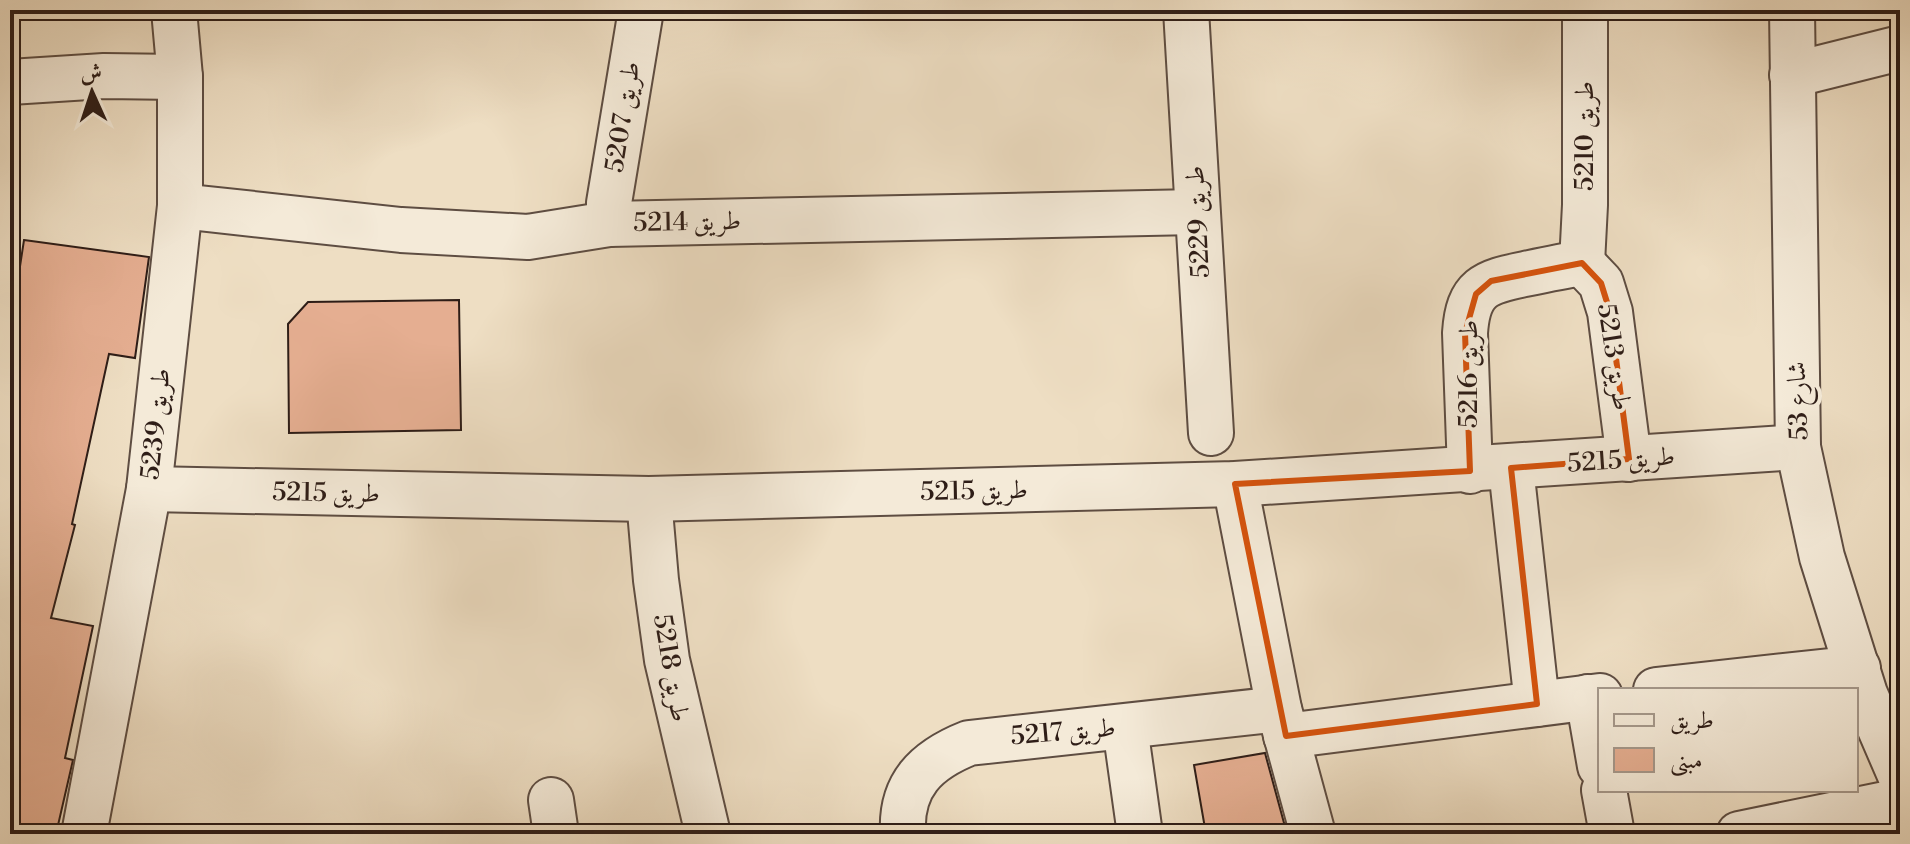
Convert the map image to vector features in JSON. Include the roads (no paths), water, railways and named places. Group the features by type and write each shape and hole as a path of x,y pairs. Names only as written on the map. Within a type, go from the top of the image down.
{"street":[{"name":"طريق 5239","path":"84,834 149,489 180,206 180,77 174,10"},
{"name":"طريق 5207","path":"609,224 609,203 641,10"},
{"name":"طريق 5229","path":"1186,10 1211,433"},
{"name":"طريق 5210","path":"1582,263 1585,10"},
{"name":"شارع 53","path":"1792,10 1798,447 1822,557 1874,684 1900,775"},
{"path":"1792,75 1900,48"},
{"path":"10,82 104,76 180,77"},
{"name":"طريق 5214","path":"180,206 401,230 528,237 609,224 1196,212"},
{"name":"طريق 5213","path":"1582,263 1601,283 1610,312 1629,459"},
{"name":"طريق 5216","path":"1537,704 1465,333 1467,313 1476,294 1491,281 1582,263"},
{"name":"طريق 5215","path":"149,489 649,499 1235,484 1798,447"},
{"path":"1235,484 1283,723 1313,834"},
{"name":"طريق 5218","path":"649,499 667,660 708,834"},
{"path":"1729,688 1874,684"},
{"path":"1594,697 1598,743"},
{"name":"طريق 5217","path":"903,834 907,797 921,772 942,753 969,743 1125,727 1283,723 1594,697"},
{"path":"1125,727 1140,834"},
{"path":"1604,792 1612,834"},
{"path":"1739,834 1900,801"}]}
